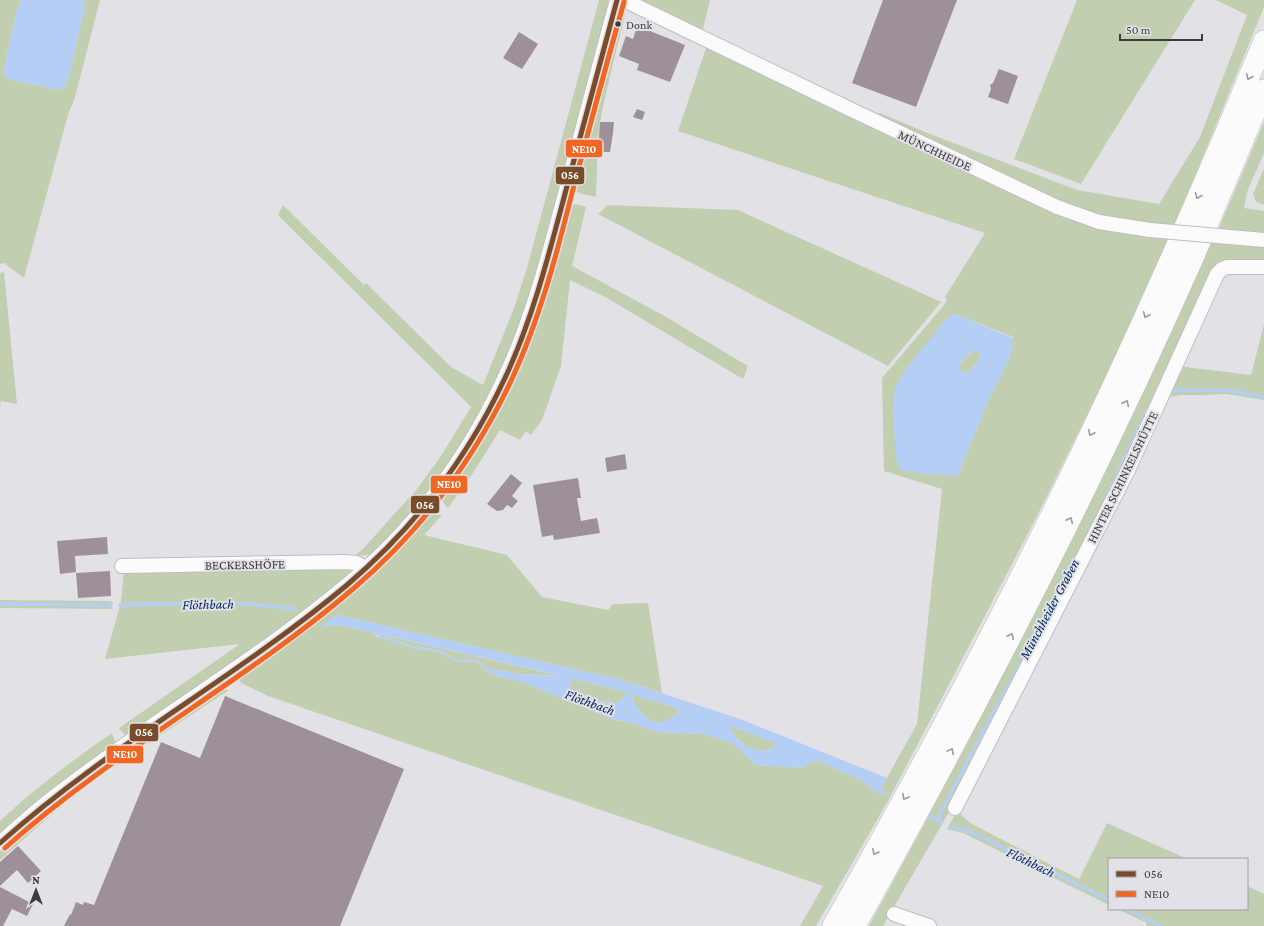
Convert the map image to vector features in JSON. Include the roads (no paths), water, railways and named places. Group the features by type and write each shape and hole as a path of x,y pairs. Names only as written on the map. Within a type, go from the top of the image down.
{"highway":[{"path":"855,926 903,821 924,781 1117,378 1188,220 1264,41"},
{"path":"924,781 1023,613 1082,495 1193,257 1264,90"},
{"path":"833,926 903,821"}],"street":[{"path":"0,843 54,796 302,621 342,589 366,568 415,518 451,471 481,425 510,366 528,319 547,260 617,0"},
{"name":"MÜNCHHEIDE","path":"624,0 849,109 1057,207 1099,222 1150,230 1264,240"},
{"name":"HINTER SCHINKELSHÜTTE","path":"955,808 1128,470 1217,274 1222,268 1227,266 1264,267"},
{"name":"BECKERSHÖFE","path":"122,566 344,562 356,563 366,568"},
{"path":"894,914 929,926"}],"water":[{"path":"21,0 81,0 85,3 68,79 64,87 60,90 11,80 3,73 17,10"},
{"path":"955,314 1013,338 1010,357 989,399 957,476 922,474 901,470 896,459 893,411 895,388 905,370 945,320","holes":["974,350 980,352 979,359 972,368 966,372 961,372 960,365 963,359"]},
{"path":"337,615 622,680 740,719 887,778 878,794 861,780 817,760 800,768 757,765 731,742 703,734 658,732 626,721 615,720 520,681 500,677 488,672 476,661 458,662 439,652 413,648 382,639 374,633 340,625 321,626","holes":["380,634 558,676 520,674 488,669 476,659 458,660 439,650 413,646 383,637","571,678 627,692 623,698 616,703 609,703 586,699 575,693 570,688","632,694 680,709 670,719 662,722 656,722 644,716 633,700","730,725 777,744 767,750 754,749 738,740"]}],"waterway":[{"name":"Münchheider Graben","path":"1171,390 1227,390 1264,397"},
{"name":"Münchheider Graben","path":"1106,498 1149,406"},
{"name":"Flöthbach","path":"120,605 239,603 295,609"},
{"name":"Flöthbach","path":"0,604 111,605"},
{"name":"Münchheider Graben","path":"937,819 1042,623"},
{"name":"Flöthbach","path":"877,788 884,794"},
{"name":"Flöthbach","path":"930,816 942,822"},
{"name":"Flöthbach","path":"952,827 969,831 1108,900"},
{"name":"Flöthbach","path":"1128,910 1161,926"}],"place":[{"name":"Donk","path":"618,24"}]}
